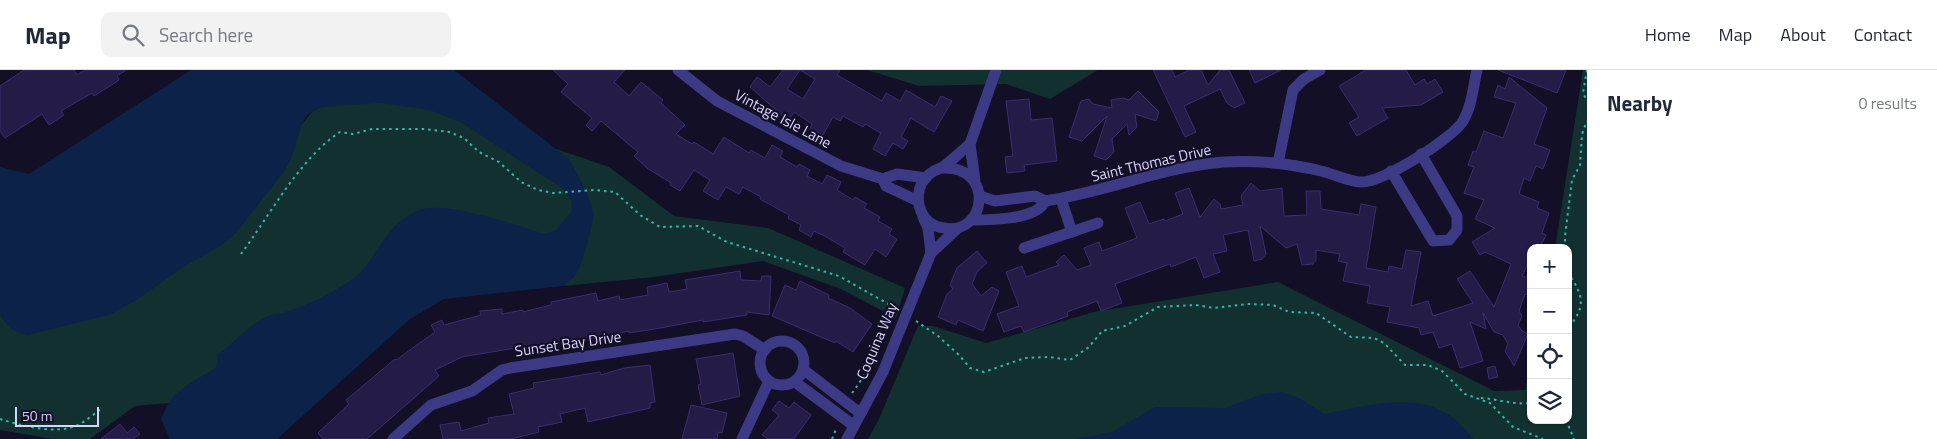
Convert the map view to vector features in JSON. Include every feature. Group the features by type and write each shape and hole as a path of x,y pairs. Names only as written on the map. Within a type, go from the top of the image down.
{"street":[{"name":"Vintage Isle Lane","path":"678,70 717,101 840,166 883,179 897,174 926,178"},
{"path":"970,144 943,168 926,178 918,193 918,201 923,215 938,227 958,228 971,220 979,204 980,196 974,181 970,144 996,70"},
{"path":"1278,163 1293,90 1304,79 1320,70"},
{"name":"Saint Thomas Drive","path":"980,196 995,201 1035,196 1045,201 1191,167 1221,162 1278,163 1304,167 1363,182 1380,178 1447,138 1463,120 1470,106 1476,70"},
{"path":"1391,171 1433,241 1449,240 1457,230 1457,216 1421,154"},
{"path":"943,168 960,170 974,181"},
{"name":"Vintage Isle Lane","path":"883,179 886,186 918,201"},
{"path":"1024,198 1028,213"},
{"path":"1061,198 1072,232"},
{"name":"Saint Thomas Drive","path":"971,220 1016,217 1040,209 1045,201"},
{"name":"Coquina Way","path":"847,439 883,372 930,253 928,228 923,215"},
{"path":"1024,248 1098,223"},
{"name":"Coquina Way","path":"930,253 958,228"},
{"name":"Sunset Bay Drive","path":"393,439 431,405 472,391 502,370 510,368 735,334 744,336 765,350"},
{"path":"780,341 795,345 804,356 804,370 795,382 782,386 768,381 761,368 760,360 765,350 773,343 780,341"},
{"path":"804,370 860,413"},
{"path":"742,439 768,381"},
{"path":"795,382 853,425"}],"path":[{"path":"1587,70 1583,93 1587,101"},
{"path":"1565,244 1564,236 1572,180 1580,165 1582,134 1587,121"},
{"path":"241,254 302,168 324,142 340,132 353,134 372,129 425,129 449,132 464,138 479,152 499,162 521,182 538,190 553,193 594,190 615,192 640,215 660,227 698,226 727,242 839,276 906,314 938,336 970,368 984,372 1025,358 1049,357 1070,360 1089,347 1102,331 1125,326 1158,307 1196,305 1214,308 1247,304 1273,305 1289,312 1316,313 1351,337 1374,338 1384,343 1405,365 1428,365 1442,371 1465,394 1490,403 1513,427 1542,439"},
{"path":"1572,279 1578,289 1583,305 1579,316 1572,324"},
{"path":"851,398 874,357 895,308"},
{"path":"1479,398 1498,399 1516,404 1527,403"},
{"path":"0,419 26,427 54,429 78,425 101,408"},
{"path":"832,439 839,424"},
{"path":"1568,424 1574,439"}],"green space":[{"path":"867,70 1098,70 1050,99 1006,84 919,86"},
{"path":"1583,70 1587,70 1587,439 868,439 879,419 918,326 933,326 986,343 1094,312 1278,282 1494,391 1525,390 1527,381 1527,424 1572,424 1572,244 1556,244"},
{"path":"410,94 486,125 609,167 674,216 768,228 905,288 896,318 841,289 763,261 654,277 563,286 469,226 385,262 192,401 135,406 90,439 53,439 0,430 0,295 219,227 324,97"}],"water":[{"path":"191,70 454,70 569,159 586,191 594,214 580,267 574,277 563,286 444,299 410,319 277,439 170,439 161,419 166,408 177,393 216,368 218,354 259,321 312,302 357,276 387,235 400,221 409,215 419,210 441,208 487,216 544,234 556,230 572,211 571,200 563,189 462,123 430,110 380,103 322,107 308,114 302,124 291,159 283,173 234,235 220,246 185,266 135,301 109,315 28,335 19,333 11,328 0,315 0,167 29,174"},
{"path":"1282,392 1299,398 1324,414 1388,403 1420,404 1435,408 1452,417 1473,439 1075,439 1112,432 1155,407 1225,408 1262,394"}],"building":[{"path":"24,70 74,70 77,75 85,70 126,70 117,76 119,80 110,86 94,96 92,93 61,111 64,115 49,125 42,114 5,138 0,131 0,86"},
{"path":"553,70 625,70 614,82 629,96 641,82 663,100 661,103 685,125 676,134 692,144 694,142 713,154 724,137 749,153 751,150 765,158 772,145 783,151 780,157 797,167 799,164 810,170 807,176 822,184 827,175 841,182 837,190 853,200 855,197 867,204 864,208 880,217 878,221 892,229 889,234 897,239 886,257 875,249 865,265 843,252 845,248 825,236 814,231 811,237 799,230 801,225 788,218 789,215 743,187 739,194 726,187 718,200 703,191 710,180 694,170 680,191 647,168 634,156 638,152 601,121 592,131 586,125 592,118 561,92 568,84"},
{"path":"783,70 800,70 840,70 837,75 882,101 886,93 900,101 906,90 935,107 941,96 952,101 934,132 911,118 901,137 908,141 903,149 893,143 885,156 873,149 881,133 865,124 863,127 843,116 840,121 833,117 823,135 810,128 812,124 794,112 790,119 777,111 750,87 757,77 770,87","holes":["800,70 815,79 803,99 787,89"]},
{"path":"1153,70 1172,70 1175,77 1189,70 1201,70 1208,85 1220,70 1229,70 1245,103 1234,108 1227,103 1220,89 1184,106 1196,132 1185,137"},
{"path":"1249,70 1281,70 1255,83"},
{"path":"1366,70 1406,70 1415,85 1424,79 1427,84 1435,79 1443,92 1421,105 1382,108 1388,118 1357,136 1349,123 1359,117 1339,86"},
{"path":"1498,70 1566,70 1557,93"},
{"path":"1509,77 1547,108 1534,144 1550,150 1543,169 1536,166 1530,181 1524,178 1519,194 1539,202 1537,208 1549,213 1542,233 1546,235 1542,244 1527,244 1527,265 1522,276 1527,278 1527,295 1525,294 1519,311 1522,316 1518,325 1522,331 1527,334 1527,336 1514,366 1505,351 1508,344 1503,335 1494,332 1483,313 1486,329 1470,322 1483,361 1460,368 1452,344 1439,348 1433,332 1421,335 1419,328 1387,322 1390,307 1367,303 1370,286 1343,281 1347,263 1338,261 1340,254 1316,250 1316,260 1313,264 1302,265 1297,244 1286,248 1260,226 1266,254 1262,259 1254,261 1248,230 1223,235 1227,251 1213,254 1220,272 1204,278 1196,257 1171,267 1170,264 1115,284 1122,303 1101,311 1097,301 1067,312 1068,316 1024,332 1021,326 1004,332 997,314 1019,306 1006,272 1022,266 1026,277 1059,265 1056,262 1064,255 1077,270 1091,265 1084,248 1099,242 1102,251 1137,238 1125,208 1140,202 1149,224 1164,219 1165,221 1183,214 1175,193 1189,188 1200,217 1214,199 1220,204 1221,209 1243,205 1241,196 1251,183 1260,191 1282,188 1284,216 1307,215 1306,191 1320,191 1321,209 1359,215 1361,204 1376,207 1366,268 1388,272 1389,266 1402,269 1406,250 1421,252 1411,306 1428,301 1433,316 1473,303 1457,279 1470,271 1494,307 1511,264 1485,252 1480,255 1472,242 1495,228 1475,219 1484,200 1464,193 1474,167 1468,165 1473,151 1476,152 1484,131 1503,138 1516,103 1494,97 1498,85 1505,89"},
{"path":"1138,91 1159,112 1156,121 1135,114 1137,127 1129,135 1127,124 1112,139 1114,152 1106,160 1094,156 1107,116 1082,141 1069,137 1081,101 1089,99 1093,104 1112,108 1111,100 1123,98 1129,100"},
{"path":"1029,99 1031,120 1052,118 1057,161 1024,165 1025,171 1007,173 1005,157 1013,156 1006,101"},
{"path":"977,251 987,263 977,272 972,284 981,296 992,287 999,291 983,331 958,320 956,325 938,317 947,294 953,289 950,285 957,268"},
{"path":"740,271 741,280 761,281 762,276 771,276 769,315 747,312 747,315 703,322 703,320 558,343 557,341 462,357 435,370 439,376 367,439 323,439 318,433 349,404 346,400 395,359 435,332 431,325 442,320 444,325 481,315 480,311 502,309 502,314 523,310 523,312 551,305 551,302 596,293 598,301 619,296 620,300 648,295 647,287 667,283 669,292 687,289 685,280"},
{"path":"800,281 829,295 828,298 850,308 872,324 853,352 836,341 835,343 772,316 785,285 796,290"},
{"path":"733,353 740,396 702,405 698,385 701,384 696,359"},
{"path":"650,365 655,402 650,403 650,408 588,422 585,408 560,414 562,422 538,427 539,432 511,439 443,439 440,425 459,422 461,431 489,423 488,418 514,414 509,394 534,388 533,383 600,372 601,375 624,368"},
{"path":"1495,366 1498,377 1489,379 1487,368"},
{"path":"779,401 789,408 794,402 811,415 794,439 768,439 762,435 779,415 772,410"},
{"path":"691,405 727,413 722,433 718,432 717,439 682,439"},
{"path":"120,424 127,433 134,427 140,434 133,439 101,439"}]}
